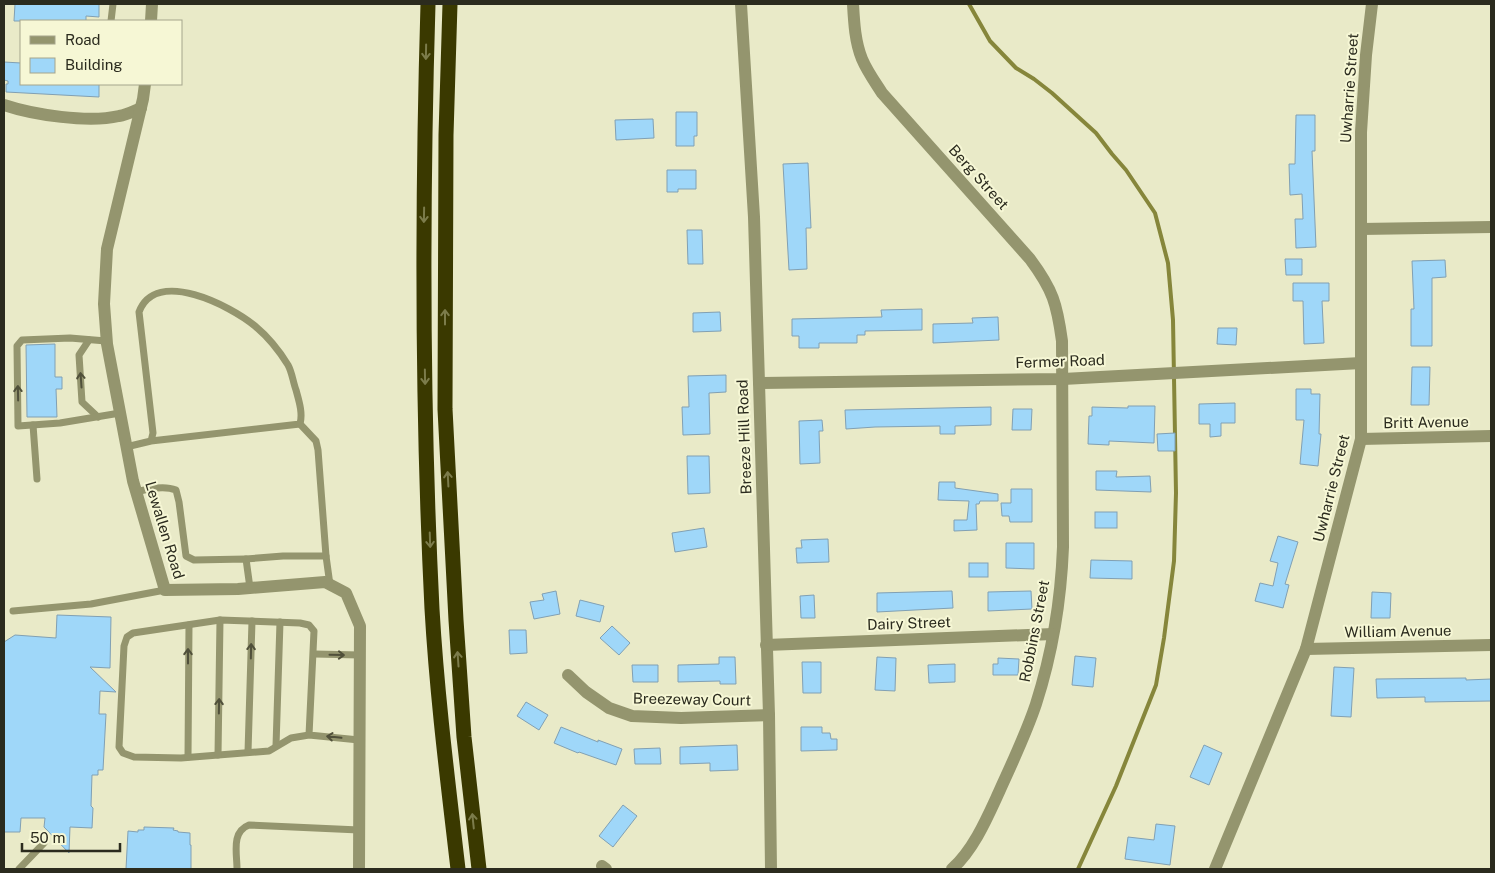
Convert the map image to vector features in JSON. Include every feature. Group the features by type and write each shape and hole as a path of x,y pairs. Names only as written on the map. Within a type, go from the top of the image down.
{"highway":[{"path":"428,4 423,276 426,440 432,610 443,744 458,869"},
{"path":"450,4 446,174 445,409 464,738 479,869"}],"street":[{"path":"151,20 152,4"},
{"name":"Breeze Hill Road","path":"741,4 754,217 769,715 771,869"},
{"name":"Berg Street","path":"853,4 858,45 862,59 882,93 1043,276 1052,293 1058,313 1062,341 1063,378"},
{"name":"Uwharrie Street","path":"1215,869 1306,649 1361,439 1361,132 1366,55 1372,4"},
{"name":"Lewallen Road","path":"145,85 107,249 104,304 106,341 126,447 136,492 165,590 250,588 325,582 330,585"},
{"path":"4,105 36,113 82,119 119,116 141,108"},
{"path":"1361,229 1491,227"},
{"name":"Fermer Road","path":"759,383 1063,378 1360,363"},
{"name":"Robbins Street","path":"952,869 980,830 1021,743 1036,703 1054,634 1062,578 1063,378"},
{"name":"Britt Avenue","path":"1361,439 1491,436"},
{"path":"330,585 346,593 360,626 359,869"},
{"name":"Dairy Street","path":"766,645 1054,634"},
{"name":"William Avenue","path":"1306,649 1491,645"},
{"name":"Breezeway Court","path":"568,675 586,692 609,708 632,716 681,718 769,715"}],"lane":[{"path":"112,20 113,4"},
{"path":"151,441 153,433 140,312 142,304 148,298 161,292 181,292 210,299 255,326 288,365 300,401 302,418 300,424"},
{"path":"106,341 22,340 17,346 18,426 60,423 120,413"},
{"path":"89,340 79,355 82,402 98,417"},
{"path":"126,447 151,441 300,424"},
{"path":"300,424 316,441 318,450 330,585"},
{"path":"34,425 37,479"},
{"path":"136,492 148,489 171,488 176,490 186,556 194,560 326,556"},
{"path":"246,559 250,588"},
{"path":"13,611 91,604 165,590"},
{"path":"218,755 220,620"},
{"path":"308,735 314,654 314,631 309,625 220,620 133,633 127,637 124,646 119,747 124,753 134,757 218,755 268,750 292,738 308,735 360,740"},
{"path":"248,752 252,621"},
{"path":"276,746 280,622"},
{"path":"188,757 189,624"},
{"path":"314,654 360,655"},
{"path":"237,869 237,834 242,828 249,825 359,830"},
{"path":"19,869 44,843"}],"building":[{"path":"15,4 99,4 99,17 86,16 86,20 14,21"},
{"path":"4,62 20,63 20,85 99,85 99,97 6,92 8,81 4,80"},
{"path":"676,112 697,112 697,136 694,136 694,146 676,146"},
{"path":"1296,115 1315,115 1315,151 1312,151 1316,247 1296,248 1295,219 1303,219 1302,194 1290,195 1289,164 1295,164"},
{"path":"653,119 654,138 616,140 615,120"},
{"path":"808,163 811,228 806,228 807,269 789,270 783,164"},
{"path":"667,170 696,170 696,189 678,189 678,192 667,192"},
{"path":"687,230 702,230 703,264 688,264"},
{"path":"1285,259 1302,259 1302,275 1286,275"},
{"path":"1445,260 1446,277 1432,278 1432,346 1411,346 1411,309 1414,309 1412,261"},
{"path":"1293,283 1329,283 1329,301 1322,301 1324,343 1304,344 1303,301 1293,301"},
{"path":"922,309 922,330 865,331 865,335 857,335 857,343 819,343 819,348 799,348 799,336 792,336 792,319 882,317 881,310"},
{"path":"720,312 721,331 693,332 693,313"},
{"path":"998,317 999,340 933,343 933,324 973,323 972,318"},
{"path":"1218,328 1237,328 1236,345 1217,344"},
{"path":"55,344 55,377 62,377 62,389 56,389 57,417 27,417 26,345"},
{"path":"1412,367 1430,367 1429,405 1411,405"},
{"path":"726,375 726,392 709,393 710,434 683,435 682,407 689,407 688,376"},
{"path":"1296,389 1311,389 1311,394 1320,394 1319,434 1321,434 1318,466 1300,464 1304,420 1296,420"},
{"path":"1235,403 1235,423 1221,423 1221,436 1210,437 1210,424 1199,424 1199,404"},
{"path":"1128,406 1155,406 1154,443 1109,441 1109,445 1088,444 1089,416 1092,416 1092,407 1128,408"},
{"path":"991,407 991,425 955,426 955,434 940,434 940,426 846,429 845,410"},
{"path":"1013,409 1032,409 1031,430 1012,430"},
{"path":"822,420 823,431 819,431 820,463 800,464 799,421"},
{"path":"1175,433 1175,451 1158,451 1157,434"},
{"path":"687,456 709,456 710,493 688,494"},
{"path":"1096,471 1117,471 1116,477 1150,476 1151,492 1096,490"},
{"path":"939,482 955,482 955,488 998,494 998,501 980,501 979,504 976,504 977,530 954,531 954,520 967,520 969,501 938,500"},
{"path":"1011,489 1032,489 1032,522 1010,522 1009,516 1002,516 1001,503 1011,503"},
{"path":"1095,512 1117,512 1117,528 1095,528"},
{"path":"704,528 707,547 675,552 672,533"},
{"path":"1278,536 1298,542 1285,584 1289,585 1283,608 1255,601 1260,583 1273,586 1278,563 1270,561"},
{"path":"828,539 829,562 797,563 796,548 802,548 801,540"},
{"path":"1006,543 1034,543 1034,569 1006,568"},
{"path":"1091,560 1132,561 1132,579 1090,578"},
{"path":"969,563 988,563 988,577 969,577"},
{"path":"556,591 560,614 534,619 530,602 544,600 542,594"},
{"path":"952,591 953,608 877,612 877,593"},
{"path":"1031,591 1032,609 988,611 988,592"},
{"path":"1372,592 1391,593 1390,618 1371,618"},
{"path":"814,595 815,618 801,618 800,596"},
{"path":"580,600 604,606 600,622 576,616"},
{"path":"57,615 111,617 110,668 90,667 116,692 100,691 99,714 106,714 103,770 98,770 98,775 92,775 92,828 70,827 69,853 44,827 45,818 21,818 20,832 4,832 4,642 15,635 56,638"},
{"path":"612,626 630,643 619,655 600,638"},
{"path":"509,630 526,630 527,653 510,654"},
{"path":"1075,656 1096,658 1093,687 1072,685"},
{"path":"719,657 735,657 736,684 720,684 720,681 678,682 678,665 719,664"},
{"path":"877,657 896,658 895,691 875,690"},
{"path":"998,658 1019,659 1018,675 993,675 993,664 998,664"},
{"path":"802,662 821,662 821,693 803,693"},
{"path":"955,664 955,682 929,683 928,665"},
{"path":"632,665 658,665 658,682 633,682"},
{"path":"1334,667 1354,668 1351,717 1331,716"},
{"path":"1466,678 1466,680 1491,679 1491,701 1425,702 1425,697 1377,698 1376,679"},
{"path":"526,702 548,715 539,730 517,716"},
{"path":"561,727 598,742 598,740 622,749 616,765 554,743"},
{"path":"801,727 822,727 822,733 830,733 831,739 837,739 837,750 801,751"},
{"path":"737,745 738,770 710,771 710,763 680,764 680,747"},
{"path":"1204,745 1222,753 1209,785 1190,777"},
{"path":"660,748 661,764 635,764 634,749"},
{"path":"623,805 637,816 613,847 599,836"},
{"path":"1156,824 1175,826 1170,865 1125,859 1128,837 1154,840"},
{"path":"144,827 174,828 173,830 178,832 190,833 191,869 126,869 128,831 138,832 138,830 144,830"}],"waterway":[{"path":"969,4 990,41 1016,68 1052,93 1096,133 1126,170 1155,213 1168,263 1173,320 1176,493 1174,561 1164,638 1156,685 1116,786 1078,869"}]}
